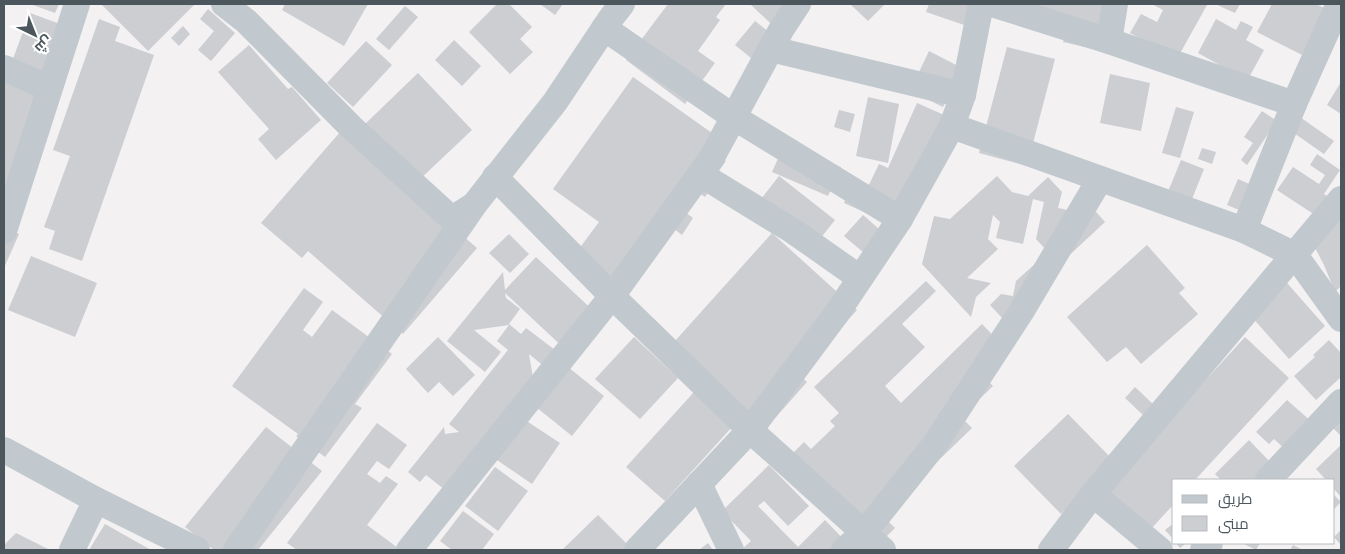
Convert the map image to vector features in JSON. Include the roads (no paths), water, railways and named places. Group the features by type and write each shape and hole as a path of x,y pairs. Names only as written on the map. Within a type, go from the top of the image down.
{"street":[{"path":"4,230 77,4"},
{"path":"224,4 251,12 351,128 452,219 474,205"},
{"path":"236,550 474,205 555,102 622,4"},
{"path":"637,550 750,430 837,313 900,219 952,126 963,95 981,4"},
{"path":"992,4 1109,41 1294,104"},
{"path":"1109,41 1115,4"},
{"path":"1244,230 1294,104 1339,4"},
{"path":"409,550 612,296 711,159 771,49 788,7"},
{"path":"604,28 735,118 900,219"},
{"path":"771,49 963,95"},
{"path":"4,68 49,88"},
{"path":"952,126 1244,230 1295,254 1341,319"},
{"path":"700,174 793,231 860,278"},
{"path":"495,177 612,296 750,430 883,550"},
{"path":"844,550 864,533 935,444 1021,312 1100,179"},
{"path":"1050,550 1093,494 1341,199"},
{"path":"1269,479 1341,402"},
{"path":"4,450 96,500 197,550"},
{"path":"699,484 732,550"},
{"path":"1093,494 1160,550"},
{"path":"72,550 96,500"}]}
